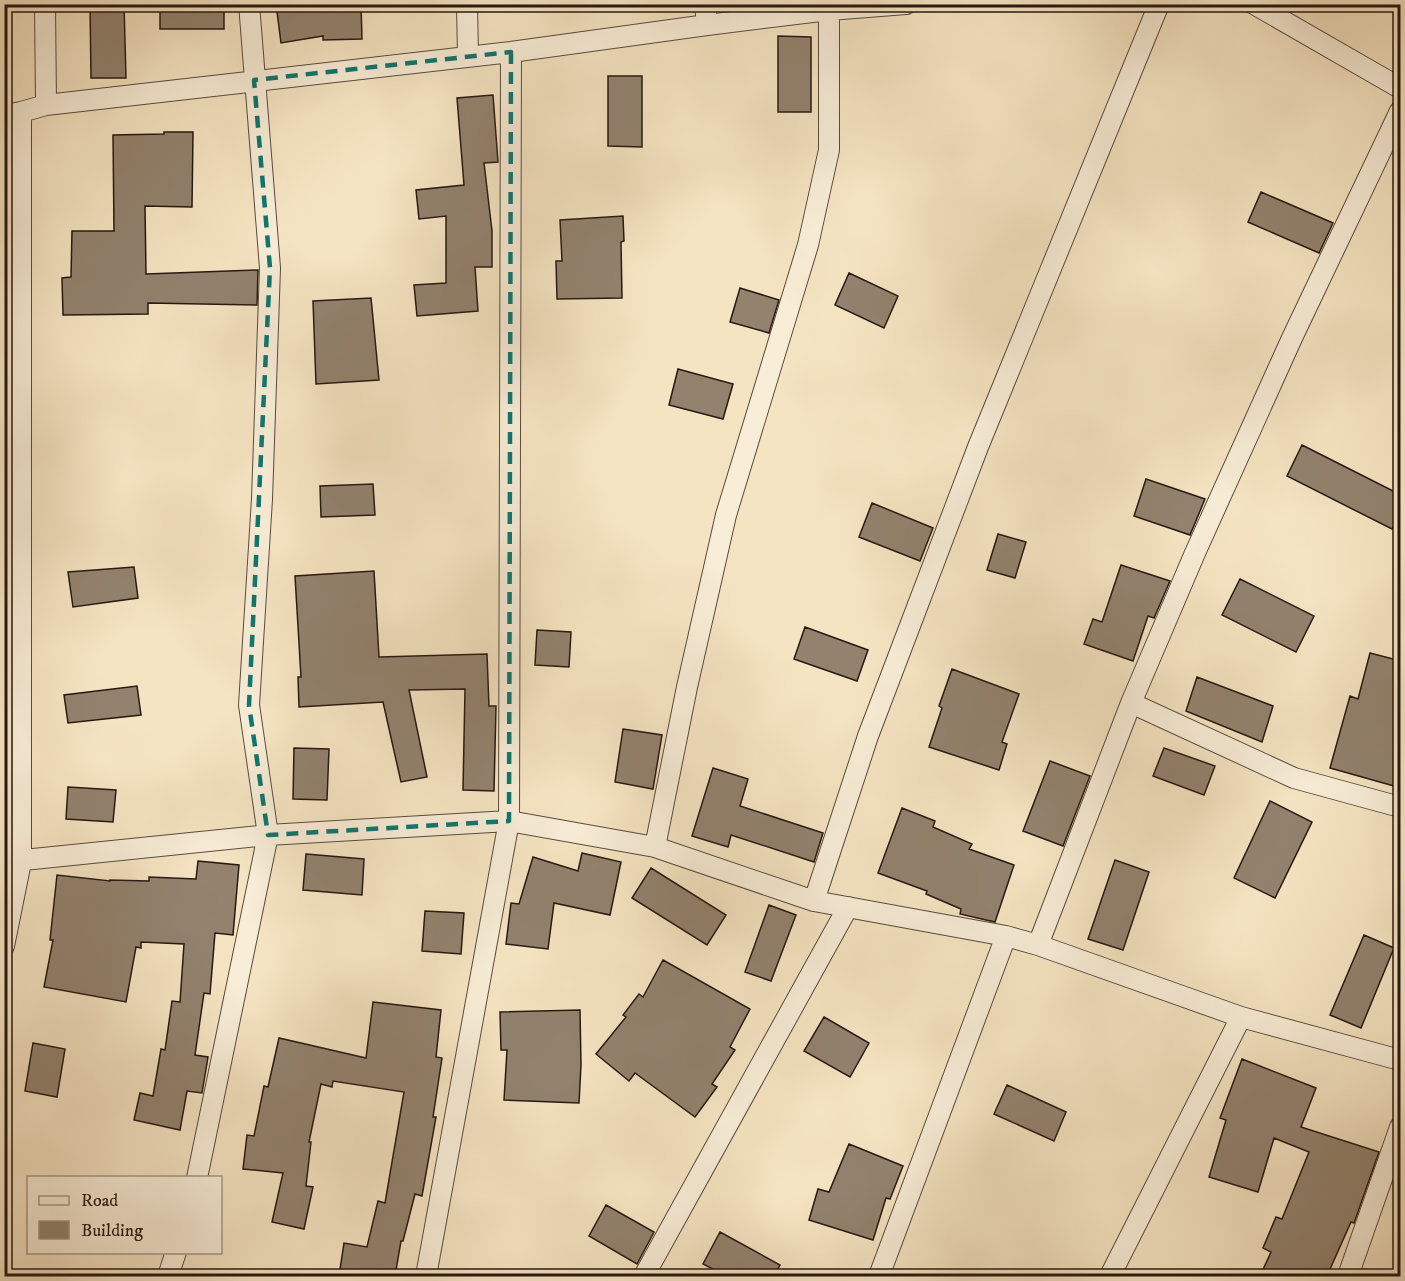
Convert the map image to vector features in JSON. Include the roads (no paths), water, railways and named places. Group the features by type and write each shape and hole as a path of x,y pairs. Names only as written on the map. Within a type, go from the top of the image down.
{"street":[{"path":"45,4 46,105"},
{"path":"197,1176 268,836 249,705 262,499 270,268 249,4"},
{"path":"467,4 468,57"},
{"path":"705,4 707,25"},
{"path":"4,946 13,862 13,113 46,105 511,52 829,10 906,4"},
{"path":"814,902 868,736 974,459 1159,4"},
{"path":"1254,4 1400,86"},
{"path":"655,847 687,687 726,515 808,245 829,150 829,10"},
{"path":"426,1276 509,821 511,52"},
{"path":"1038,945 1131,704 1195,553 1292,338 1401,111"},
{"path":"1131,704 1294,778 1401,807"},
{"path":"13,862 268,836 509,821 655,847 814,902 1006,936 1038,945 1241,1017 1401,1060"},
{"path":"644,1276 848,907"},
{"path":"879,1276 1006,936"},
{"path":"1110,1276 1241,1017"},
{"path":"1347,1276 1401,1126"},
{"path":"168,1276 175,1254"}]}
